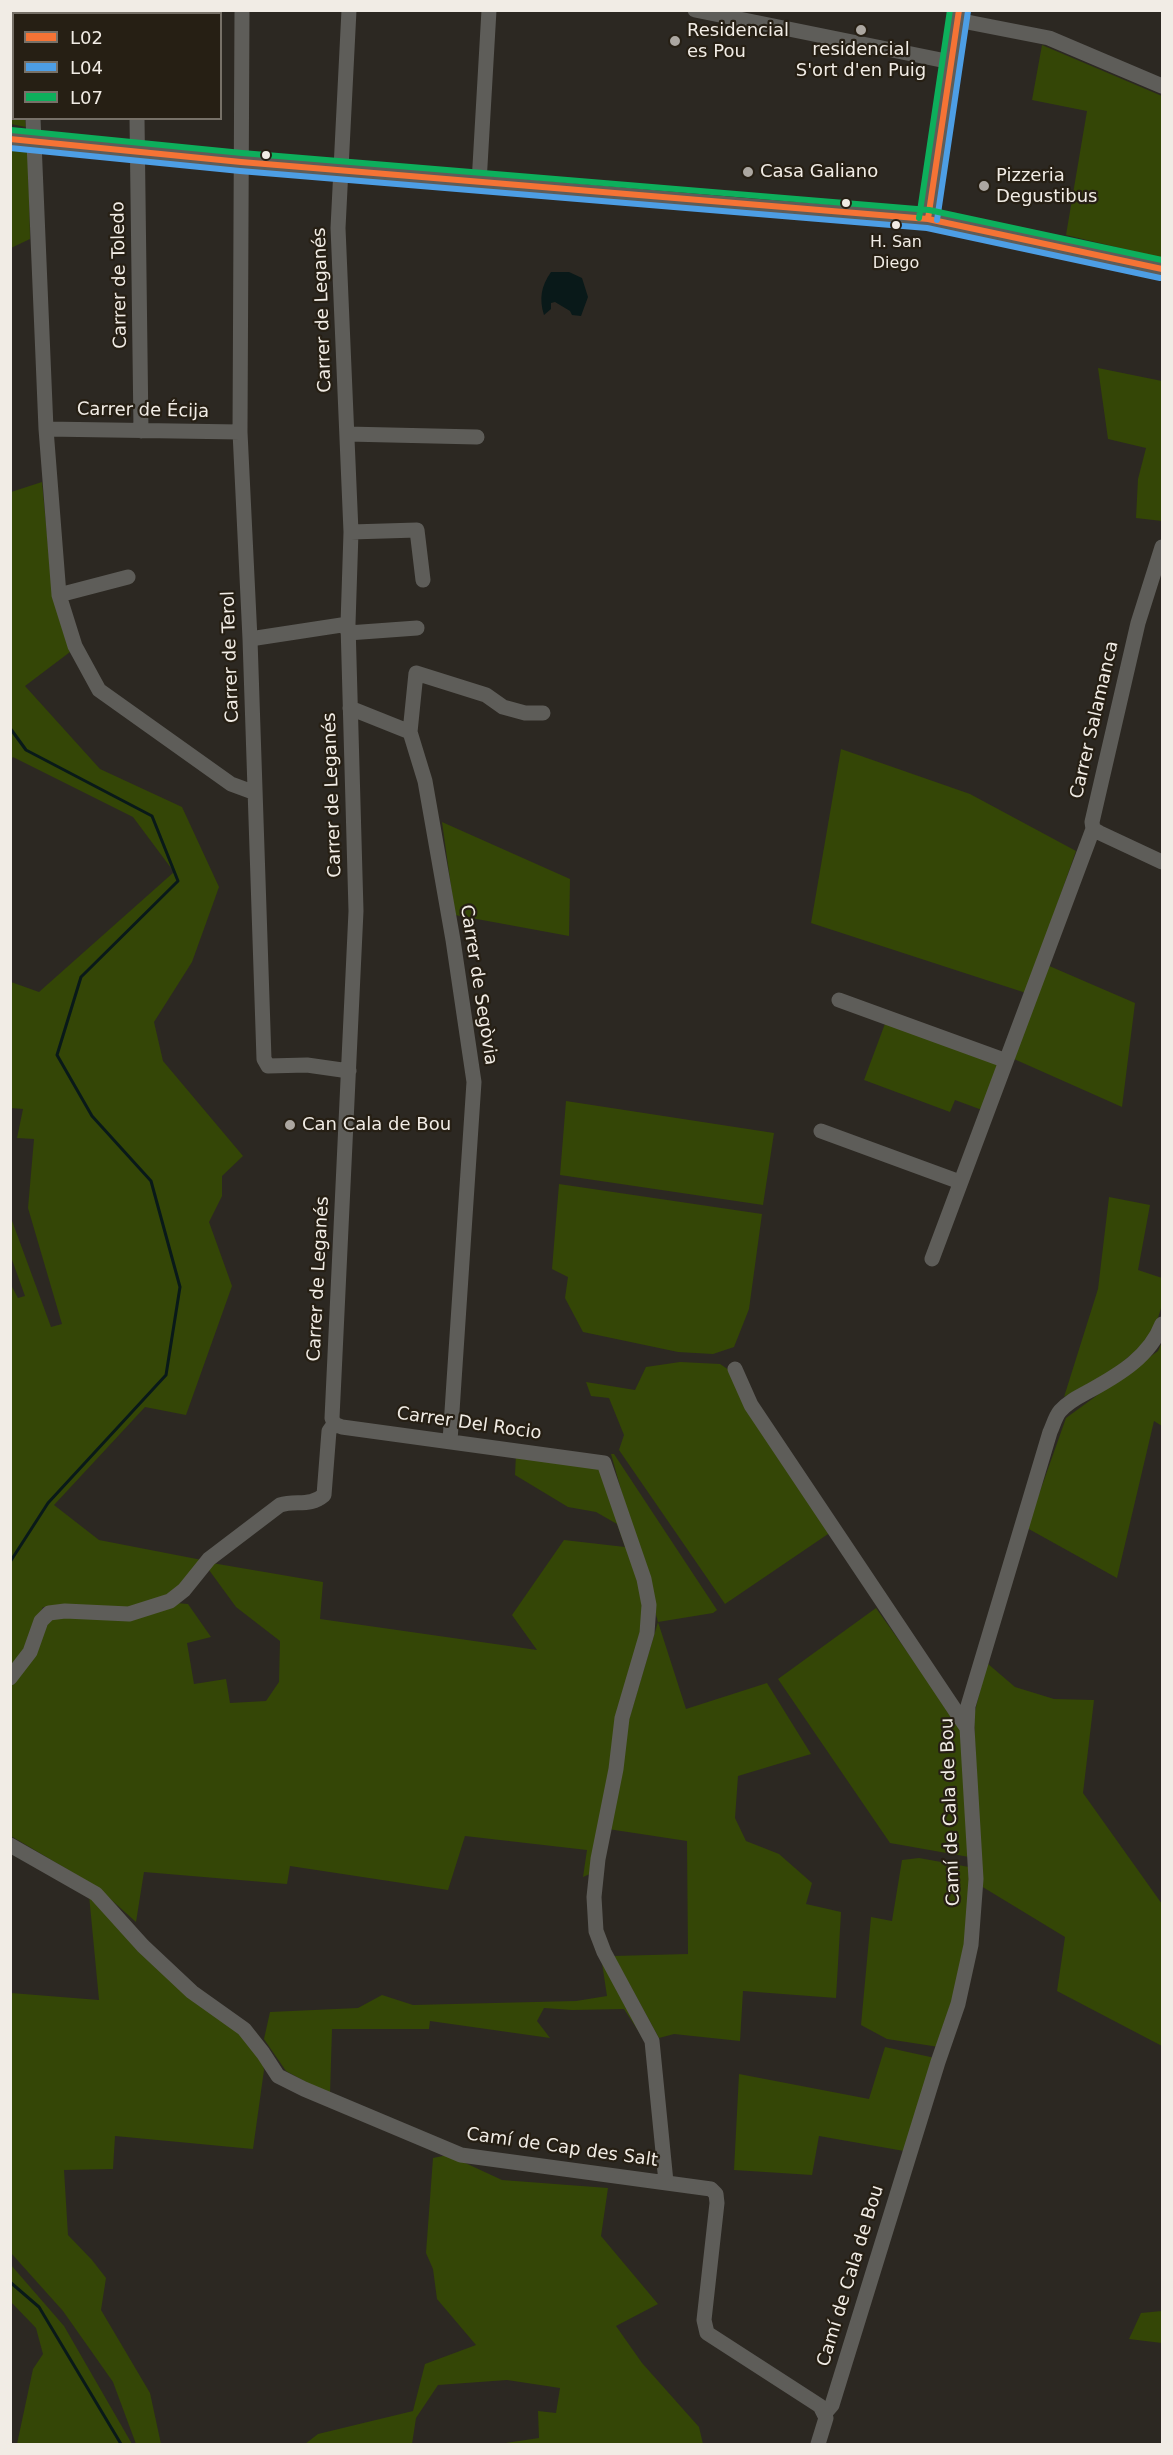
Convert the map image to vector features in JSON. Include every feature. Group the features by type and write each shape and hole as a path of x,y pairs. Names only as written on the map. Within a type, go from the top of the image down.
{"street":[{"name":"Carrer de Terol","path":"242,10 240,432 250,639 264,1059 268,1066 307,1065 349,1071"},
{"name":"Carrer de Leganés","path":"10,1678 30,1652 41,1621 49,1613 65,1611 129,1614 170,1601 184,1590 209,1559 280,1505 291,1502 307,1504 324,1495 329,1431 333,1421 356,911 348,628 351,532 338,228 349,10"},
{"path":"479,183 489,10"},
{"path":"695,10 951,62"},
{"path":"928,219 958,15 1049,38 1162,86"},
{"path":"33,120 46,429 59,596 75,646 99,690 231,784 250,791 255,790"},
{"name":"Carrer de Toledo","path":"137,120 141,431"},
{"path":"10,138 35,143 340,171 928,219 1162,269"},
{"name":"Carrer de Écija","path":"46,429 240,432"},
{"path":"347,434 477,437"},
{"path":"351,532 417,530 423,580"},
{"name":"Carrer Salamanca","path":"932,1258 1004,1060 1093,829 1092,822 1138,623 1162,547"},
{"path":"59,596 128,577"},
{"path":"250,639 348,628 417,628"},
{"name":"Carrer de Segòvia","path":"450,1441 474,1082 453,940 425,781 410,732 416,673 486,695 503,707 525,713 543,713"},
{"path":"350,708 410,732"},
{"path":"1093,829 1162,862"},
{"path":"839,1000 1004,1060"},
{"path":"820,1131 960,1182"},
{"name":"Camí de Cala de Bou","path":"825,2413 832,2405 958,2004 971,1945 976,1879 967,1728 968,1706 1050,1432 1058,1413 1071,1401 1117,1375 1144,1354 1159,1334 1162,1324"},
{"path":"735,1369 751,1405 967,1728"},
{"name":"Carrer Del Rocio","path":"333,1421 342,1427 604,1463 644,1579 649,1605 647,1633 622,1718 616,1768 598,1859 594,1897 596,1931 604,1952 652,2041 666,2182"},
{"name":"Camí de Cap des Salt","path":"10,1845 96,1893 143,1947 184,1984 244,2029 278,2076 304,2090 461,2156 711,2189 716,2194 704,2320 707,2332 813,2400 825,2413"},
{"path":"818,2445 824,2428 825,2413"}],"green space":[{"path":"11,11 18,11 12,12 12,120 25,120 26,127 11,124"},
{"path":"1042,45 1162,96 1162,258 1066,235 1087,111 1032,100"},
{"path":"10,148 28,152 30,239 11,248"},
{"path":"1098,368 1162,381 1162,521 1136,518 1138,479 1146,448 1108,439"},
{"path":"42,482 53,598 70,652 25,686 100,769 182,807 219,887 192,962 154,1022 163,1061 243,1156 222,1176 222,1196 209,1222 232,1286 186,1415 145,1407 54,1505 99,1540 202,1560 182,1586 168,1596 152,1602 134,1607 96,1609 43,1607 20,1657 11,1670 11,1285 18,1298 25,1296 11,1257 11,1218 51,1327 62,1324 28,1208 34,1139 17,1138 23,1109 11,1108 11,982 39,992 174,872 133,817 13,757 11,759 11,492"},
{"path":"841,749 970,794 1076,851 1026,993 811,923"},
{"path":"442,822 570,879 569,936 455,915"},
{"path":"1047,965 1135,1003 1122,1107 1014,1059"},
{"path":"886,1021 999,1063 982,1110 955,1100 950,1112 864,1080"},
{"path":"566,1101 774,1133 763,1205 560,1175"},
{"path":"559,1184 762,1214 749,1309 734,1347 713,1354 678,1352 583,1332 565,1298 568,1277 552,1269"},
{"path":"1109,1197 1150,1205 1138,1270 1162,1278 1162,1305 1152,1337 1113,1370 1064,1397 1098,1289"},
{"path":"1162,1342 1162,1426 1154,1421 1117,1578 1027,1528 1066,1418 1158,1351"},
{"path":"680,1362 720,1364 732,1372 831,1532 725,1604 619,1450 624,1435 609,1398 591,1396 586,1382 635,1390 646,1367"},
{"path":"516,1454 601,1467 639,1571 644,1631 592,1873 583,1877 587,1850 465,1836 448,1890 290,1866 287,1884 144,1872 136,1922 97,1887 11,1836 10,1688 42,1629 52,1618 176,1603 188,1604 211,1637 187,1643 194,1684 226,1679 230,1703 266,1701 279,1682 280,1641 236,1607 209,1570 212,1563 323,1582 320,1619 537,1650 512,1615 564,1540 625,1547 617,1524 596,1512 568,1507 515,1475"},
{"path":"611,1454 614,1454 717,1610 713,1613 658,1622"},
{"path":"876,1608 962,1729 969,1857 890,1843 778,1679"},
{"path":"658,1622 686,1709 767,1683 811,1754 738,1776 735,1818 746,1841 779,1854 812,1883 806,1904 841,1912 836,1998 743,1991 740,2041 674,2034 659,2038 614,1956 688,1954 687,1841 608,1829 627,1726"},
{"path":"987,1663 1015,1687 1054,1699 1094,1700 1083,1793 1162,1904 1162,2046 1057,1991 1065,1937 981,1886 974,1715"},
{"path":"919,1858 969,1867 972,1875 967,1943 939,2047 887,2039 861,2025 871,1917 892,1921 902,1860"},
{"path":"89,1895 237,2029 262,2056 264,2070 253,2149 115,2136 113,2169 64,2170 68,2235 106,2278 101,2310 150,2393 161,2444 136,2444 113,2382 63,2311 11,2253 11,1993 99,2000"},
{"path":"601,1956 643,2038 624,2009 544,2008 537,2021 550,2038 430,2021 429,2029 332,2029 330,2095 286,2071 264,2039 270,2012 358,2008 382,1995 413,2005 576,2001 607,1996"},
{"path":"885,2047 935,2058 904,2151 819,2136 812,2175 734,2170 739,2074 869,2099"},
{"path":"448,2155 502,2180 608,2188 601,2236 658,2304 616,2326 642,2363 699,2427 703,2444 499,2444 539,2438 538,2411 556,2413 560,2388 507,2380 438,2385 416,2418 412,2444 305,2444 318,2434 413,2411 425,2364 476,2345 437,2299 433,2269 426,2253 433,2158"},
{"path":"11,2265 64,2326 132,2444 17,2444 33,2369 43,2354 36,2328 11,2302"},
{"path":"1162,2311 1162,2343 1129,2339 1141,2313"}],"shaded area":[{"path":"551,272 569,272 582,278 588,297 581,316 572,315 570,311 555,302 551,303 551,309 544,315 542,293"}],"waterway":[{"path":"10,728 26,750 152,816 178,881 81,977 57,1055 92,1116 151,1181 180,1287 166,1375 48,1503 10,1562"},
{"path":"10,2282 39,2307 121,2444"}],"transit line":[{"name":"L07","path":"919,218 950,10"},
{"name":"L02","path":"928,219 959,10"},
{"name":"L04","path":"937,220 968,11"},
{"name":"L07","path":"11,130 242,153 929,210 1162,260"},
{"name":"L02","path":"10,139 241,162 928,219 1162,269"},
{"name":"L04","path":"10,148 240,171 927,228 1160,278"}],"place":[{"name":"residencial S'ort d'en Puig","path":"861,30"},
{"name":"Residencial es Pou","path":"675,41"},
{"name":"Casa Galiano","path":"748,172"},
{"name":"Pizzeria Degustibus","path":"984,186"},
{"name":"H. San Diego","path":"896,225"},
{"name":"Can Cala de Bou","path":"290,1125"}]}
